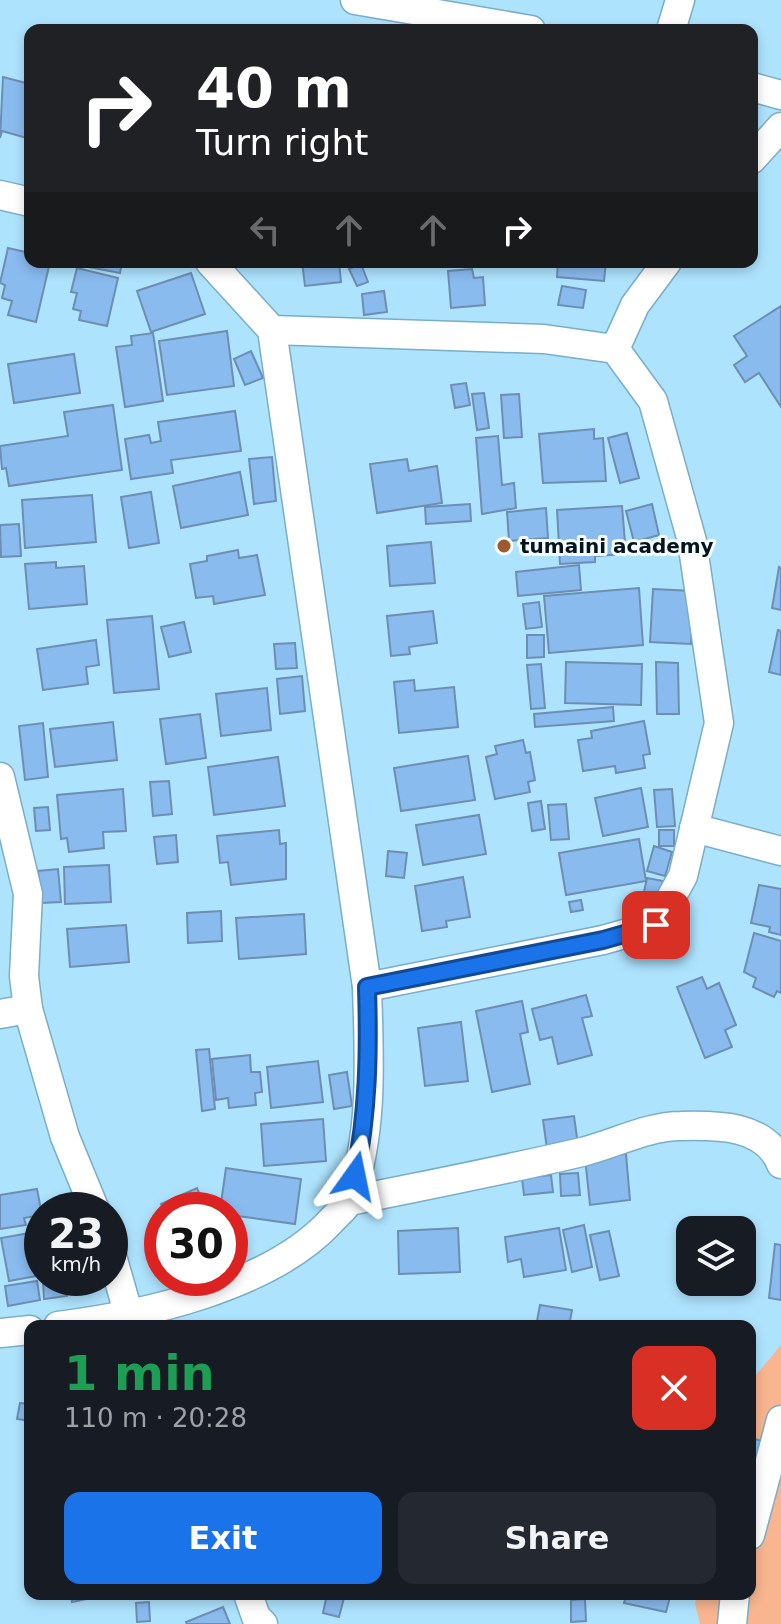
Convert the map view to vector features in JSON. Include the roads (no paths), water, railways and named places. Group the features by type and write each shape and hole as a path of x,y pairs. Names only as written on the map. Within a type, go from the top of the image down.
{"street":[{"path":"355,0 414,5 503,24"},
{"path":"673,24 680,0"},
{"path":"758,89 781,95"},
{"path":"758,152 781,127"},
{"path":"0,195 24,201"},
{"path":"133,1320 258,1275 321,1232 350,1201 368,1096 367,987 272,330 215,268"},
{"path":"615,349 635,305 663,268"},
{"path":"272,330 544,339 615,349 653,401 692,541 719,723 683,876 656,925 603,940 367,987"},
{"path":"0,777 28,894 24,976 28,1009 65,1137 88,1192"},
{"path":"694,828 781,851"},
{"path":"0,1014 28,1009"},
{"path":"350,1201 583,1152 650,1130 678,1126 758,1134 779,1155"},
{"path":"123,1296 130,1320"},
{"path":"0,1333 24,1331"},
{"path":"756,1513 781,1420"},
{"path":"251,1600 263,1624"},
{"path":"732,1624 734,1600"}],"place":[{"name":"tumaini academy","path":"504,546"}]}
